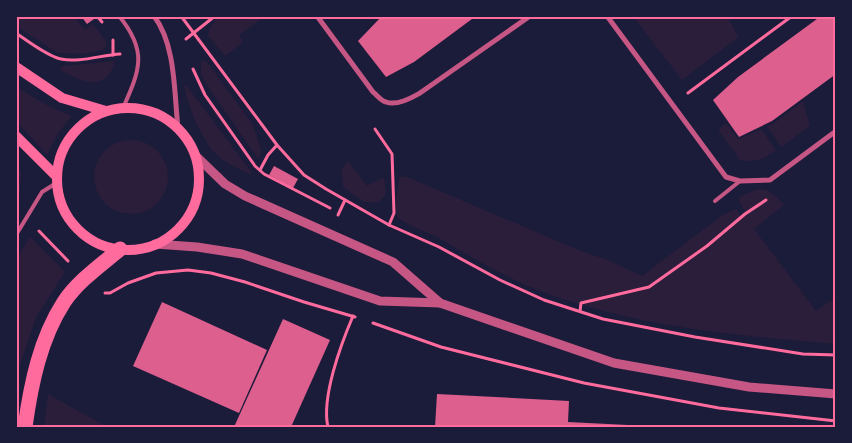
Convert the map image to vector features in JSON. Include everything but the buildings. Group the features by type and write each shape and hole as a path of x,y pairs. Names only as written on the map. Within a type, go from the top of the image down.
{"highway":[{"path":"25,427 29,399 49,328 65,301 85,278 120,249"}],"main road":[{"path":"16,67 62,98 106,111"},
{"path":"123,108 138,108 152,112 178,128 196,156 199,178 196,199 181,226 164,240 138,249 120,249 101,244 84,234 65,211 58,180 62,155 72,136 87,121 106,111 123,108"},
{"path":"16,136 58,180"}],"street":[{"path":"154,16 169,49 178,128"},
{"path":"317,16 373,92 384,102 393,103 406,100 420,93 530,16"},
{"path":"607,16 726,177 740,181 770,180 836,131"},
{"path":"196,156 224,184 245,196 393,262 440,303"},
{"path":"155,244 197,247 242,254 380,301 440,303 614,363 749,387 836,394"}],"lane":[{"path":"119,16 134,39 138,53 138,68 123,108"},
{"path":"16,235 42,192 58,180"},
{"path":"716,201 740,181"}],"path":[{"path":"181,16 277,145 304,175 389,225 439,247 544,300 603,319 695,337 803,354 836,355"},
{"path":"193,33 215,16"},
{"path":"672,106 792,16"},
{"path":"16,33 58,59 68,60 114,55"},
{"path":"184,40 186,48"},
{"path":"31,51 35,46"},
{"path":"190,62 205,95 255,166 264,174 338,213"},
{"path":"375,129 392,154 394,213 389,225"},
{"path":"260,170 268,155 277,145"},
{"path":"262,179 264,174"},
{"path":"580,311 581,303 649,287 708,246 745,214 772,195"},
{"path":"336,219 345,200"},
{"path":"27,219 99,294 110,293 128,283 156,273 188,270 211,273 244,282 363,319"},
{"path":"328,427 327,406 333,376 339,353 353,316"}],"shaded area":[{"path":"16,16 73,16 85,30 93,24 105,40 107,46 102,50 94,52 78,54 58,53 16,26"},
{"path":"220,16 265,16 239,35 243,42 225,56 208,36 215,20"},
{"path":"633,16 727,16 738,37 682,80"},
{"path":"201,60 207,62 253,125 261,150 258,159 206,84 201,74"},
{"path":"114,61 114,65 109,73 97,82 84,81 60,70 63,66"},
{"path":"186,85 252,173 251,175 225,161 212,150 202,135 191,111 184,86"},
{"path":"16,86 71,117 58,133 47,155 16,121"},
{"path":"803,101 810,126 781,147 767,126 773,124"},
{"path":"726,123 738,139 761,129 776,150 759,160 740,160 718,130"},
{"path":"124,140 138,140 152,146 162,156 168,170 166,191 152,208 138,214 124,214 110,208 100,198 94,184 94,170 100,156 110,146"},
{"path":"16,158 21,174 19,202 16,199"},
{"path":"348,161 367,186 384,177 386,194 379,202 364,202 343,187 342,169"},
{"path":"405,176 578,250 608,260 642,276 723,215 736,209 743,218 747,214 739,201 740,197 759,189 764,189 773,194 784,205 754,229 816,311 833,299 836,303 836,344 727,333 654,322 618,315 548,294 505,275 399,218 397,216 396,197 399,178"},
{"path":"30,237 65,272 36,317 16,377 16,259"},
{"path":"48,394 107,427 44,427"}]}
